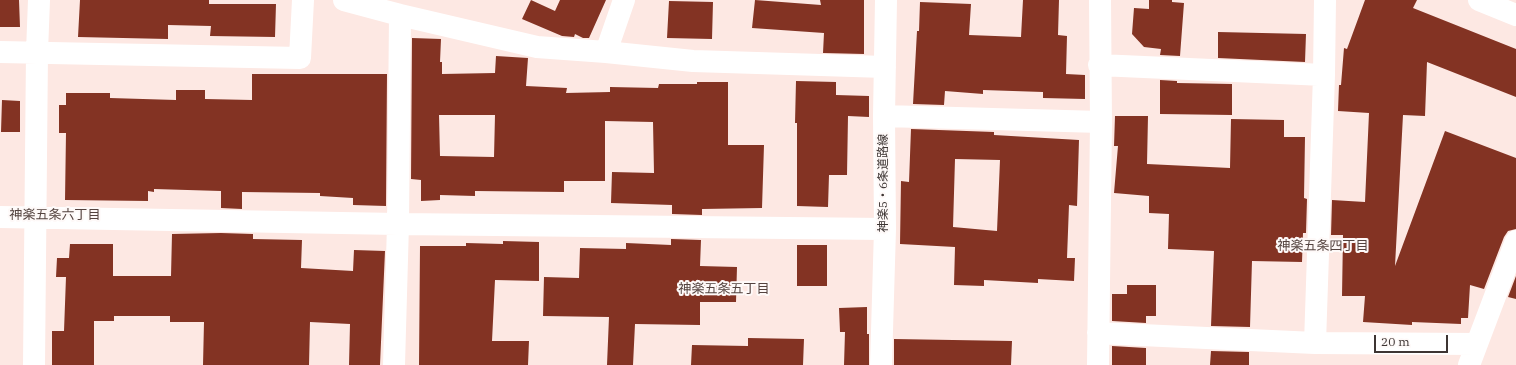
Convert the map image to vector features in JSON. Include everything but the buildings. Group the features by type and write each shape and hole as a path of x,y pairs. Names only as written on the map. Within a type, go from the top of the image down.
{"street":[{"path":"34,365 37,52 39,0"},
{"path":"0,52 300,58 303,0"},
{"path":"344,0 400,15 536,47 606,52 693,61 885,67"},
{"path":"606,52 624,0"},
{"name":"神楽5・6条道路線","path":"881,365 885,229 884,116 886,0"},
{"path":"1098,365 1101,122 1099,65 1100,0"},
{"path":"1315,343 1325,0"},
{"path":"1479,0 1516,15"},
{"path":"394,365 398,224 400,15"},
{"path":"1099,65 1324,75"},
{"path":"884,116 1101,122"},
{"path":"0,217 398,224 885,229"},
{"path":"1469,365 1516,241"},
{"path":"1098,333 1315,343 1477,344"}],"district":[{"name":"神楽五条六丁目","path":"55,215"},
{"name":"神楽五条四丁目","path":"1323,246"},
{"name":"神楽五条五丁目","path":"724,289"}]}
